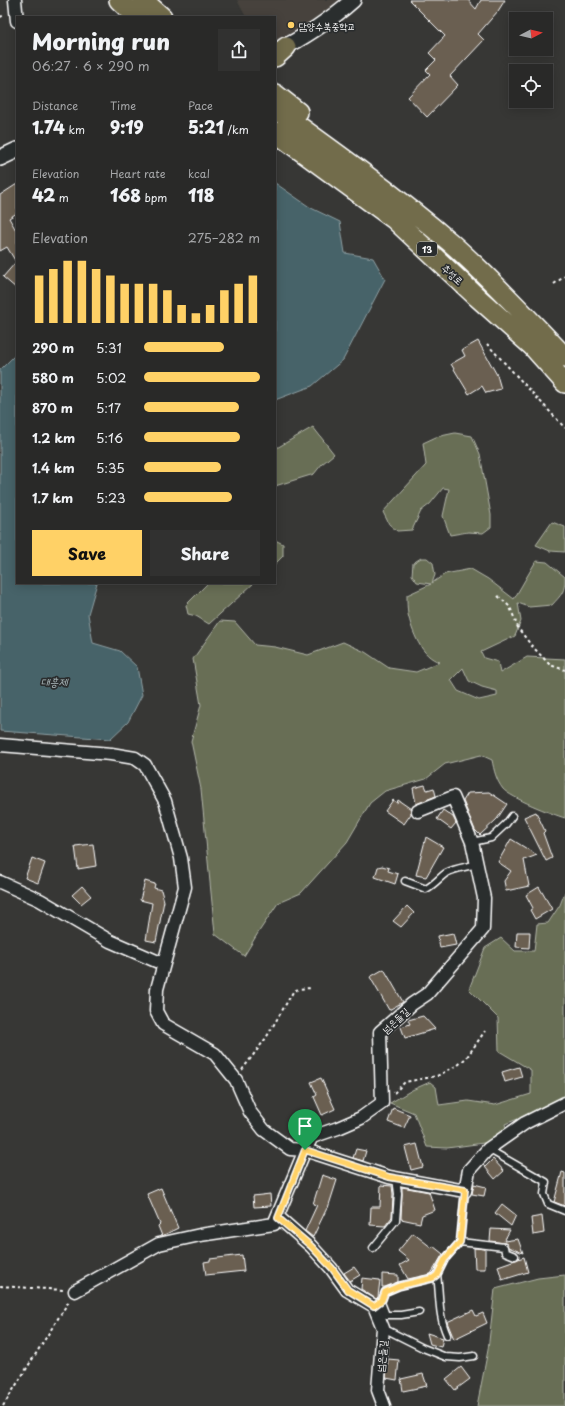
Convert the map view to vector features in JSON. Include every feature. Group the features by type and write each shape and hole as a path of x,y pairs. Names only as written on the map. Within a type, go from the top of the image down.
{"main road":[{"path":"106,0 122,16"},
{"path":"119,0 136,16"},
{"path":"143,0 161,16"},
{"path":"276,95 355,154 452,244"},
{"name":"추성로","path":"276,110 400,200 452,244 511,301 565,357"},
{"name":"추성로","path":"276,133 394,219 477,298 532,346 565,383"},
{"path":"276,141 360,201 405,229"}],"street":[{"path":"15,0 17,16"},
{"path":"278,51 297,41 342,10 353,0"},
{"path":"0,158 16,150"},
{"path":"0,745 111,754 135,758 145,765 165,801 181,858 185,887 157,989 156,1011 162,1024 215,1054 235,1079 250,1112 264,1130 290,1149 305,1150 396,1178 465,1190 469,1170 488,1148 525,1124 565,1103"},
{"name":"넘은들길","path":"382,1103 380,1032 412,1004 427,994 483,929 484,898 472,842 453,797 418,812"},
{"path":"0,882 40,900 110,941 164,964"},
{"path":"75,1291 159,1244 200,1235 274,1224 278,1218 305,1150 312,1137 361,1118 382,1103"},
{"path":"278,1218 311,1246 332,1268 348,1290 377,1304"},
{"name":"넘은들길","path":"377,1304 383,1328 378,1390 384,1406"}],"lane":[{"path":"472,842 491,838 512,816"},
{"path":"405,881 426,889 435,884 445,874 453,870 477,864"},
{"path":"488,1148 546,1182 544,1194 548,1204 565,1211"},
{"path":"373,1248 396,1220 398,1194 396,1178"},
{"path":"419,1312 401,1315 386,1315 377,1304 385,1292 399,1286 433,1278 437,1275 445,1259 460,1242 465,1190"},
{"path":"460,1242 504,1248 505,1252 515,1256"},
{"path":"437,1275 440,1314 442,1326 447,1335"},
{"path":"383,1328 446,1357 460,1358 474,1356"}],"path":[{"path":"554,284 565,276"},
{"path":"487,344 565,428"},
{"path":"498,596 510,607 518,628 531,645 550,665 565,670"},
{"path":"235,1079 266,1038 293,992 298,989 312,988"},
{"path":"382,1103 405,1082 437,1076 458,1065 467,1057 485,1031"},
{"path":"0,1286 75,1291 3,1406"}],"shaded area":[{"name":"담양수북중학교","path":"237,0 340,0 295,33 282,39 276,40 276,16 245,16"}],"green space":[{"path":"313,427 334,454 322,464 314,474 276,486 276,448"},
{"path":"455,433 472,436 480,454 491,515 491,527 483,533 468,532 450,535 443,516 449,489 443,488 430,504 421,511 412,530 397,531 389,524 383,512 426,465 423,443 436,437"},
{"path":"552,522 565,527 565,552 550,551 536,545"},
{"path":"276,540 283,544 283,556 276,563"},
{"path":"421,558 427,558 433,563 435,575 432,583 445,574 471,569 488,579 514,599 536,561 547,562 565,577 562,592 552,605 529,607 518,603 521,621 515,636 481,652 484,658 498,662 500,673 527,657 565,659 565,818 507,793 499,782 492,760 481,755 445,764 426,779 385,791 370,803 347,842 301,893 278,903 244,956 215,934 201,789 191,741 201,705 193,659 220,621 235,622 255,645 275,647 308,655 343,642 365,652 389,668 416,672 440,662 433,659 423,649 418,642 410,621 407,595 431,584 417,582 412,575 413,563","holes":["463,668 469,681 482,687 497,691 497,696 479,700 458,691 451,680"]},
{"path":"207,584 253,584 209,624 196,616 188,614 186,605"},
{"path":"565,892 565,1108 538,1111 505,1124 507,1132 491,1142 447,1148 427,1147 414,1113 390,1103 412,1090 430,1082 436,1087 439,1105 468,1101 495,1105 531,1094 531,1070 499,1051 498,1018 469,989 485,948 501,938 515,951 534,951 537,924 548,923 560,905"},
{"path":"565,1275 565,1406 477,1406 488,1350 495,1289 538,1278"}],"water":[{"path":"276,184 311,208 340,222 345,253 373,258 385,279 343,360 312,386 276,400"},
{"name":"대흥제","path":"16,354 16,584 97,584 88,614 93,643 120,651 137,667 142,695 128,722 110,739 0,731 0,370"}],"building":[{"path":"409,0 468,0 476,9 481,0 505,0 498,11 478,34 484,40 450,76 458,85 427,117 408,97 430,74 426,70 436,60 429,53 445,36"},
{"path":"16,185 16,214 9,218 16,230 16,262 7,247 0,251 0,195"},
{"path":"16,262 16,288 3,277"},
{"path":"478,341 497,375 501,389 486,393 482,386 469,394 451,364 465,356 462,350"},
{"path":"425,785 427,790 434,788 436,796 416,804 413,788"},
{"path":"489,792 507,804 497,819 480,835 475,830 463,801 468,793"},
{"path":"393,800 397,803 398,800 411,809 411,814 404,824 385,811"},
{"path":"443,810 453,817 456,823 451,829 437,819"},
{"path":"536,812 545,831 543,833 552,858 546,861 524,817"},
{"path":"426,837 443,847 426,877 416,875"},
{"path":"511,839 537,855 524,860 529,886 506,891 504,881 511,871 498,862"},
{"path":"93,844 96,866 78,869 75,846"},
{"path":"32,858 45,863 38,883 25,878"},
{"path":"382,866 389,868 388,871 398,874 395,884 375,877 378,867"},
{"path":"145,881 155,884 154,888 161,890 164,901 156,942 146,940 152,903 140,900"},
{"path":"82,886 91,896 81,904 72,895"},
{"path":"539,887 552,909 535,919 530,910 533,908 526,895"},
{"path":"407,906 414,913 401,927 393,921"},
{"path":"517,932 530,932 529,948 516,947"},
{"path":"453,933 456,945 440,948 438,936"},
{"path":"384,969 403,1002 389,1010 370,977"},
{"path":"423,1016 435,1029 405,1038 401,1027 410,1024 408,1020"},
{"path":"519,1067 522,1077 505,1082 502,1072"},
{"path":"321,1078 335,1109 322,1115 314,1097 317,1095 311,1082"},
{"path":"393,1108 410,1115 404,1128 388,1122"},
{"path":"417,1144 423,1167 411,1170 405,1147"},
{"path":"356,1149 366,1151 363,1161 353,1158"},
{"path":"493,1159 504,1171 495,1179 485,1167"},
{"path":"562,1172 565,1173 565,1206 554,1202"},
{"path":"322,1175 337,1180 328,1208 313,1237 305,1231 317,1205 313,1204"},
{"path":"474,1184 486,1187 484,1196 472,1194"},
{"path":"381,1185 392,1186 392,1217 385,1226 370,1225 371,1207 380,1207"},
{"path":"402,1187 429,1192 435,1210 422,1215 420,1223 401,1219"},
{"path":"161,1188 178,1228 162,1236 158,1226 160,1224 147,1194"},
{"path":"270,1194 271,1206 254,1207 253,1196"},
{"path":"502,1204 516,1215 511,1226 495,1213"},
{"path":"542,1216 544,1233 533,1235 531,1218"},
{"path":"491,1229 510,1230 504,1241 518,1239 523,1253 508,1247 505,1243 490,1241"},
{"path":"413,1233 432,1248 433,1246 443,1254 431,1274 408,1279 400,1265 409,1260 398,1251"},
{"path":"474,1248 485,1249 485,1269 475,1269"},
{"path":"242,1255 244,1271 206,1275 204,1262 210,1261 210,1259"},
{"path":"524,1257 528,1272 502,1280 498,1266"},
{"path":"354,1267 360,1275 350,1281 344,1273"},
{"path":"382,1274 398,1275 398,1282 382,1287"},
{"path":"362,1278 380,1280 378,1297 376,1299 361,1289"},
{"path":"473,1310 476,1316 483,1313 487,1323 454,1339 447,1322"},
{"path":"427,1333 443,1338 441,1347 430,1344"},
{"path":"388,1359 399,1360 397,1380 386,1378"},
{"path":"461,1367 470,1379 455,1390 446,1379"},
{"path":"423,1374 427,1386 403,1391 401,1379"}],"place":[{"name":"담양수북중학교","path":"291,25"}],"route":[{"path":"305,1150 389,1177 465,1190 460,1242 445,1259 437,1275 433,1278 399,1286 385,1292 382,1300 374,1306 348,1290 332,1268 311,1246 278,1218 305,1150"}]}
